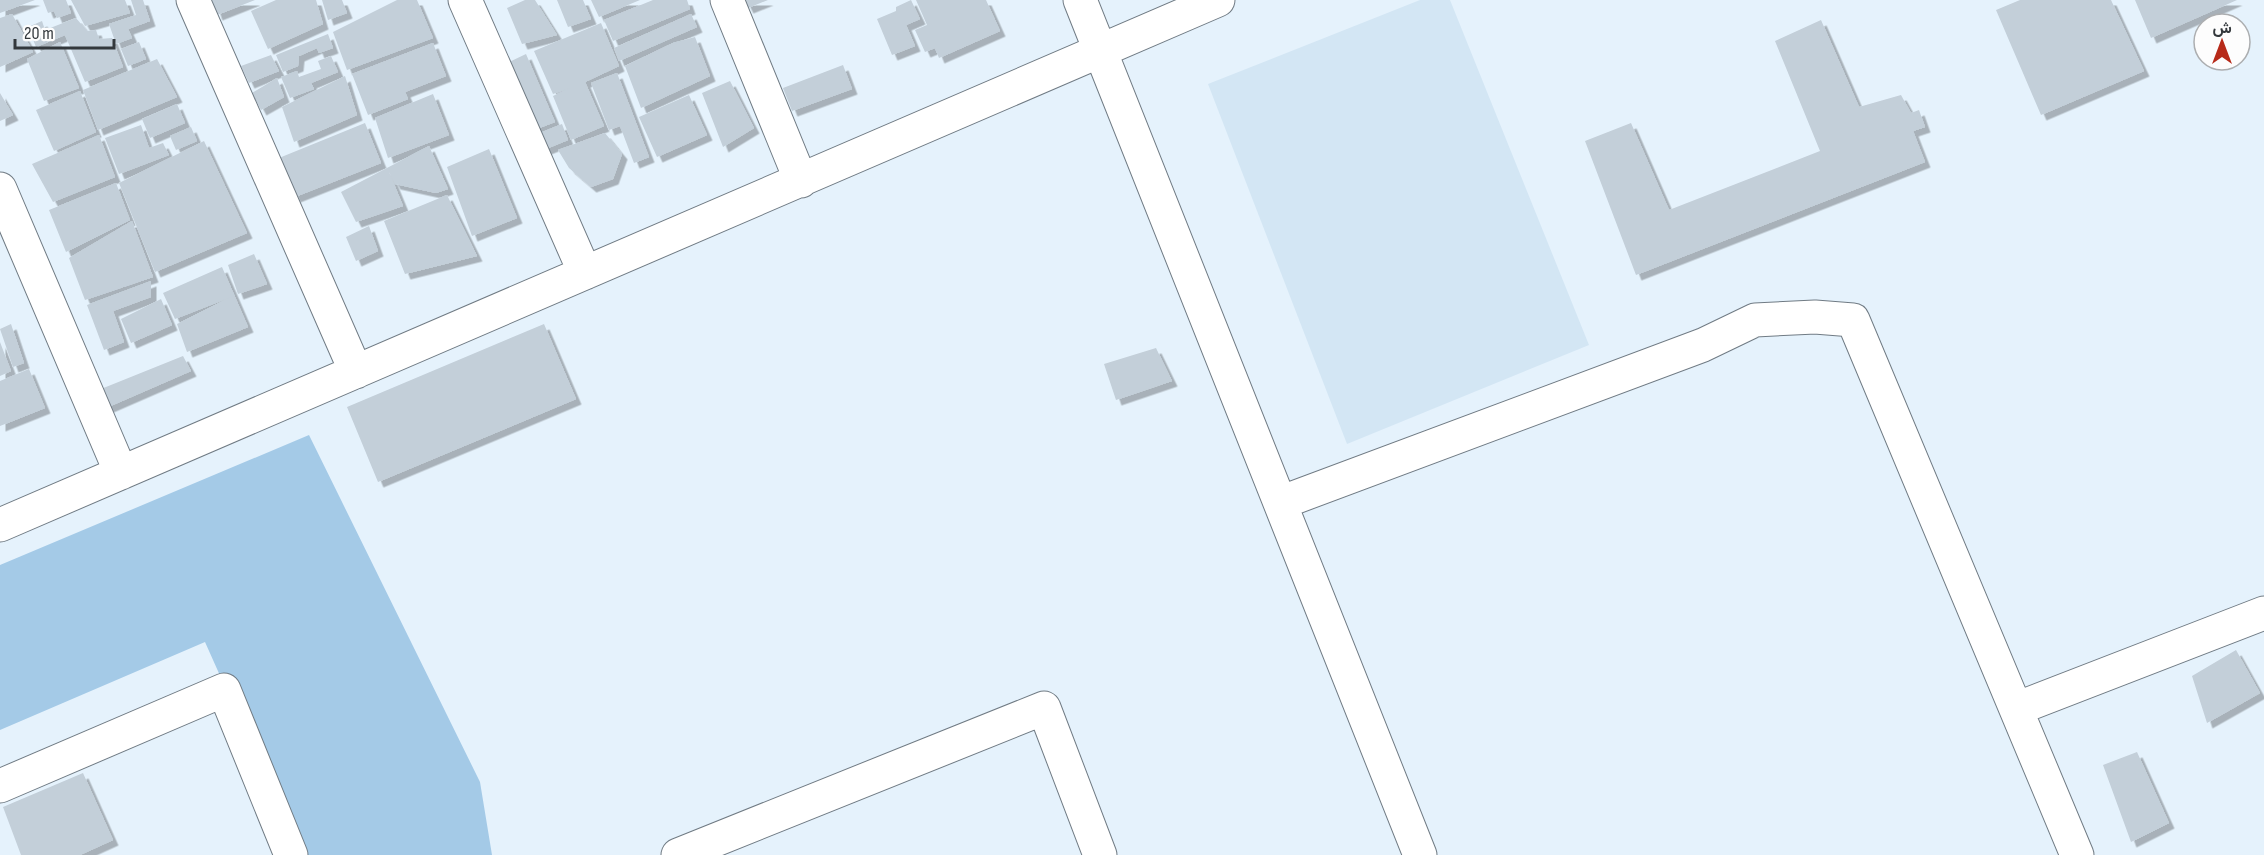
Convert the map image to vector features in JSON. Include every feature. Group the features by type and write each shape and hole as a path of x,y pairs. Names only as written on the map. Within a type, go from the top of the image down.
{"street":[{"path":"193,0 356,372"},
{"path":"465,0 585,273"},
{"path":"727,0 801,181"},
{"path":"1080,0 1420,855"},
{"path":"0,525 1218,0"},
{"path":"0,189 121,473"},
{"path":"1280,503 1703,345 1755,320 1815,317 1853,320 2077,855"},
{"path":"2016,709 2264,613"},
{"path":"0,786 224,690 291,855"},
{"path":"678,855 1044,708 1100,855"}],"shaded area":[{"path":"1420,0 1450,0 1589,345 1347,444 1208,84"},
{"path":"309,435 480,782 492,855 300,855 205,642 0,730 0,565"}],"building":[{"path":"0,0 35,0 0,13"},
{"path":"43,0 66,0 71,13 57,18 54,11 48,13"},
{"path":"71,0 125,0 130,13 85,26"},
{"path":"131,0 143,0 150,21 128,29 132,38 116,44 109,24 136,15"},
{"path":"212,0 255,0 217,15"},
{"path":"276,0 316,0 323,24 268,49 251,11"},
{"path":"322,0 342,0 347,13 328,20"},
{"path":"397,0 417,0 433,38 347,70 333,32"},
{"path":"525,0 535,0 557,35 522,44 507,8"},
{"path":"557,0 583,0 591,19 568,27"},
{"path":"591,0 640,0 599,17"},
{"path":"653,0 687,0 690,9 613,41 604,20"},
{"path":"744,0 768,0 748,8"},
{"path":"911,0 920,19 906,25 915,46 892,55 877,19 896,11 896,7"},
{"path":"916,0 986,0 1000,31 939,58 935,48 925,52 915,30 927,25"},
{"path":"2020,0 2111,0 2144,71 2041,115 1996,10"},
{"path":"2135,0 2237,0 2210,12 2192,12 2192,20 2151,38"},
{"path":"12,14 33,52 0,67 0,18"},
{"path":"691,14 697,27 619,61 614,48"},
{"path":"76,18 87,31 96,30 99,39 112,38 123,67 85,82 65,35 36,47 28,27 42,21 45,30"},
{"path":"1821,20 1859,107 1901,95 1911,113 1919,110 1925,127 1913,131 1925,162 1636,275 1585,141 1631,123 1669,210 1820,151 1775,41"},
{"path":"601,23 619,66 585,82 604,126 571,140 553,96 570,88 553,94 534,51"},
{"path":"328,34 333,48 319,53 317,48 299,56 298,66 283,72 276,55"},
{"path":"695,37 710,76 641,108 625,66 673,43"},
{"path":"60,42 79,88 44,101 27,59"},
{"path":"139,42 146,59 128,66 121,49"},
{"path":"433,43 446,76 405,92 408,99 368,115 352,74"},
{"path":"526,54 555,122 534,130 505,64"},
{"path":"271,55 279,71 249,83 241,66"},
{"path":"331,56 338,72 311,83 314,89 290,98 281,77 297,71 299,77 321,69 318,61"},
{"path":"157,59 177,97 98,130 83,90"},
{"path":"843,65 852,89 792,111 783,88"},
{"path":"617,73 649,157 634,163 620,126 609,130 591,83"},
{"path":"345,76 357,115 294,142 282,107"},
{"path":"277,78 284,97 261,110 252,93"},
{"path":"730,81 754,128 723,147 702,93"},
{"path":"80,91 96,132 54,151 36,110"},
{"path":"0,93 13,115 0,121"},
{"path":"433,94 449,135 388,158 375,118"},
{"path":"689,95 707,135 657,157 639,117"},
{"path":"177,104 185,123 150,138 142,119"},
{"path":"365,123 381,163 295,197 279,158"},
{"path":"562,124 568,140 541,151 535,135"},
{"path":"141,125 149,148 163,143 169,155 119,174 105,138"},
{"path":"191,127 197,141 176,150 170,136"},
{"path":"605,133 622,154 613,179 591,187 569,168 558,150"},
{"path":"99,135 115,177 53,202 32,164"},
{"path":"204,141 247,233 155,272 119,183"},
{"path":"429,146 448,189 436,193 395,184 389,172 403,206 356,222 341,192"},
{"path":"489,149 517,218 472,236 447,167"},
{"path":"116,183 130,220 66,252 49,210"},
{"path":"447,195 477,256 405,274 384,221"},
{"path":"132,221 153,277 85,300 69,258"},
{"path":"369,226 378,251 356,261 346,237"},
{"path":"254,254 267,284 238,294 228,265"},
{"path":"222,267 248,327 187,352 177,324 231,297 175,319 163,293"},
{"path":"151,281 151,297 113,311 124,342 104,350 87,305"},
{"path":"161,299 172,325 131,343 121,319"},
{"path":"11,324 24,363 13,367 0,329"},
{"path":"544,324 576,399 378,482 347,407"},
{"path":"0,342 11,371 0,376"},
{"path":"1156,348 1172,381 1116,400 1104,364"},
{"path":"183,356 191,371 106,408 101,389"},
{"path":"29,369 45,408 0,426 0,381"},
{"path":"2236,650 2260,693 2207,723 2192,676"},
{"path":"2137,752 2169,823 2131,842 2103,765"},
{"path":"83,773 113,840 80,855 21,855 3,807"}]}
